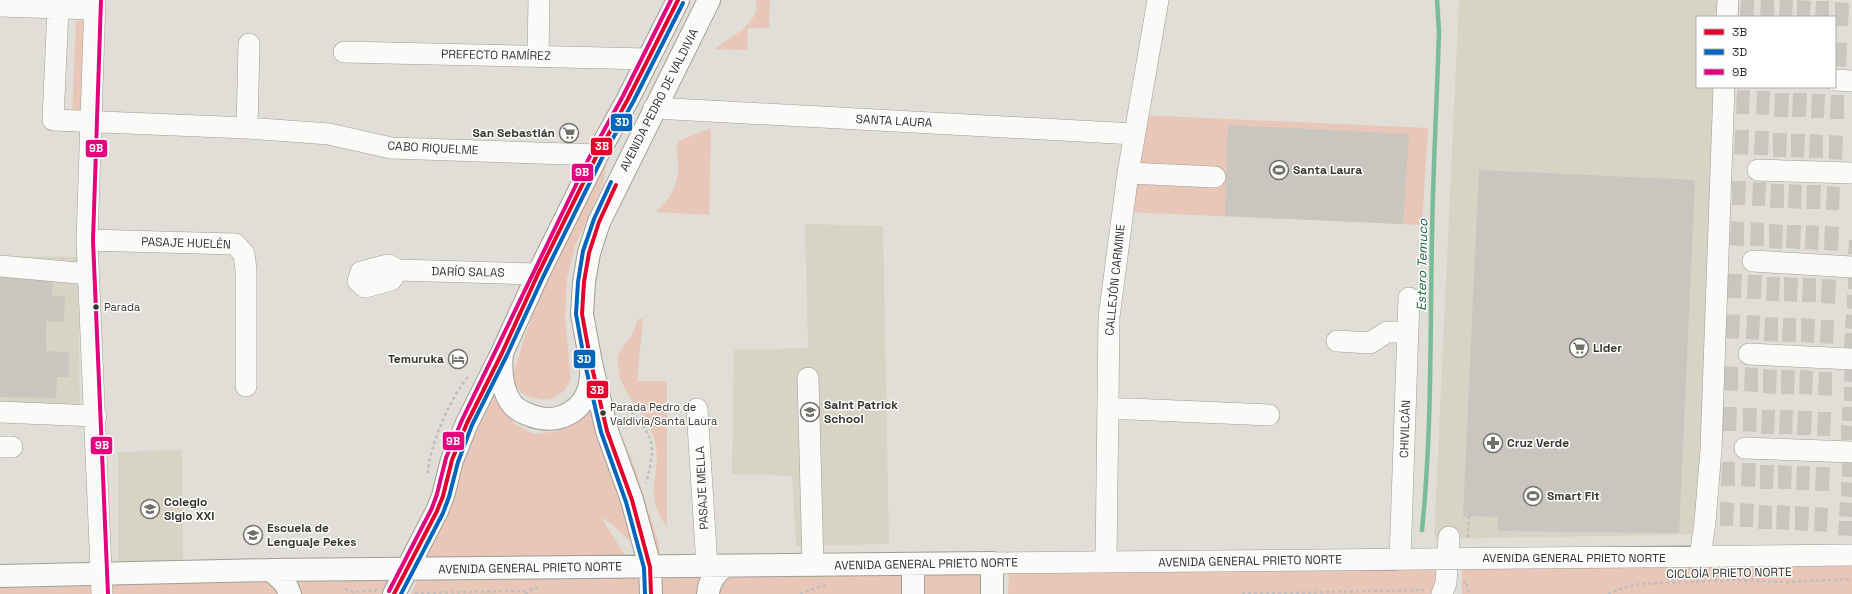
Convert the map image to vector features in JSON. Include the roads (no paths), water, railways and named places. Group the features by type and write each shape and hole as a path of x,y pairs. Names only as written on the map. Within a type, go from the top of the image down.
{"main road":[{"path":"404,594 408,569 437,511 443,496 452,460 467,423 597,155 678,0"},
{"name":"AVENIDA PEDRO DE VALDIVIA","path":"651,594 650,567 632,500 607,432 591,363 582,314 584,282 589,253 599,222 654,108 709,0"},
{"path":"502,353 504,389 512,405 519,411 536,418 546,420 567,415 582,403 592,379 591,363"},
{"path":"913,564 913,594"},
{"path":"992,564 992,594"},
{"name":"AVENIDA GENERAL PRIETO NORTE","path":"0,576 102,583 271,570 992,564"},
{"path":"708,594 709,583 716,573 716,566"},
{"path":"271,570 285,583 290,594"}],"street":[{"path":"538,56 539,0"},
{"name":"CALLEJÓN CARMINE","path":"1106,562 1109,317 1128,172 1158,0"},
{"path":"1727,16 1728,0"},
{"path":"0,6 58,8 94,5 88,240 102,583"},
{"name":"CABO RIQUELME","path":"58,8 53,120 247,128 329,134 391,148 597,155"},
{"path":"247,128 249,44"},
{"name":"PREFECTO RAMÍREZ","path":"344,52 648,59"},
{"path":"1836,80 1852,81"},
{"path":"1700,557 1705,522 1711,450 1724,88"},
{"name":"SANTA LAURA","path":"654,108 1134,134"},
{"path":"1758,170 1852,173"},
{"path":"1128,172 1215,177"},
{"name":"PASAJE HUELÉN","path":"88,240 235,244 244,254 246,269 246,386"},
{"path":"1753,261 1852,267"},
{"path":"0,266 89,274"},
{"name":"DARÍO SALAS","path":"398,270 538,274"},
{"name":"CHIVILCÁN","path":"1400,560 1409,298"},
{"path":"1337,342 1370,343 1387,332 1408,332"},
{"path":"1749,354 1852,359"},
{"path":"808,378 813,565"},
{"path":"1108,409 1269,415"},
{"name":"PASAJE MELLA","path":"697,410 716,566"},
{"path":"0,412 96,416"},
{"path":"1745,448 1852,452"},
{"path":"1435,592 1446,586 1448,559 1459,535"},
{"name":"AVENIDA GENERAL PRIETO NORTE","path":"992,564 1852,555"}],"waterway":[{"name":"Estero Temuco","path":"1422,530 1428,457 1433,211 1439,31 1437,0"}],"place":[{"name":"San Sebastián","path":"569,133"},
{"name":"Santa Laura","path":"1279,170"},
{"name":"Parada","path":"96,307"},
{"name":"Lider","path":"1579,348"},
{"name":"Temuruka","path":"458,359"},
{"name":"Saint Patrick School","path":"810,412"},
{"name":"Parada Pedro de Valdivia/Santa Laura","path":"603,413"},
{"name":"Cruz Verde","path":"1493,443"},
{"name":"Smart Fit","path":"1533,496"},
{"name":"Colegio Siglo XXI","path":"150,509"},
{"name":"Escuela de Lenguaje Pekes","path":"253,535"}]}
